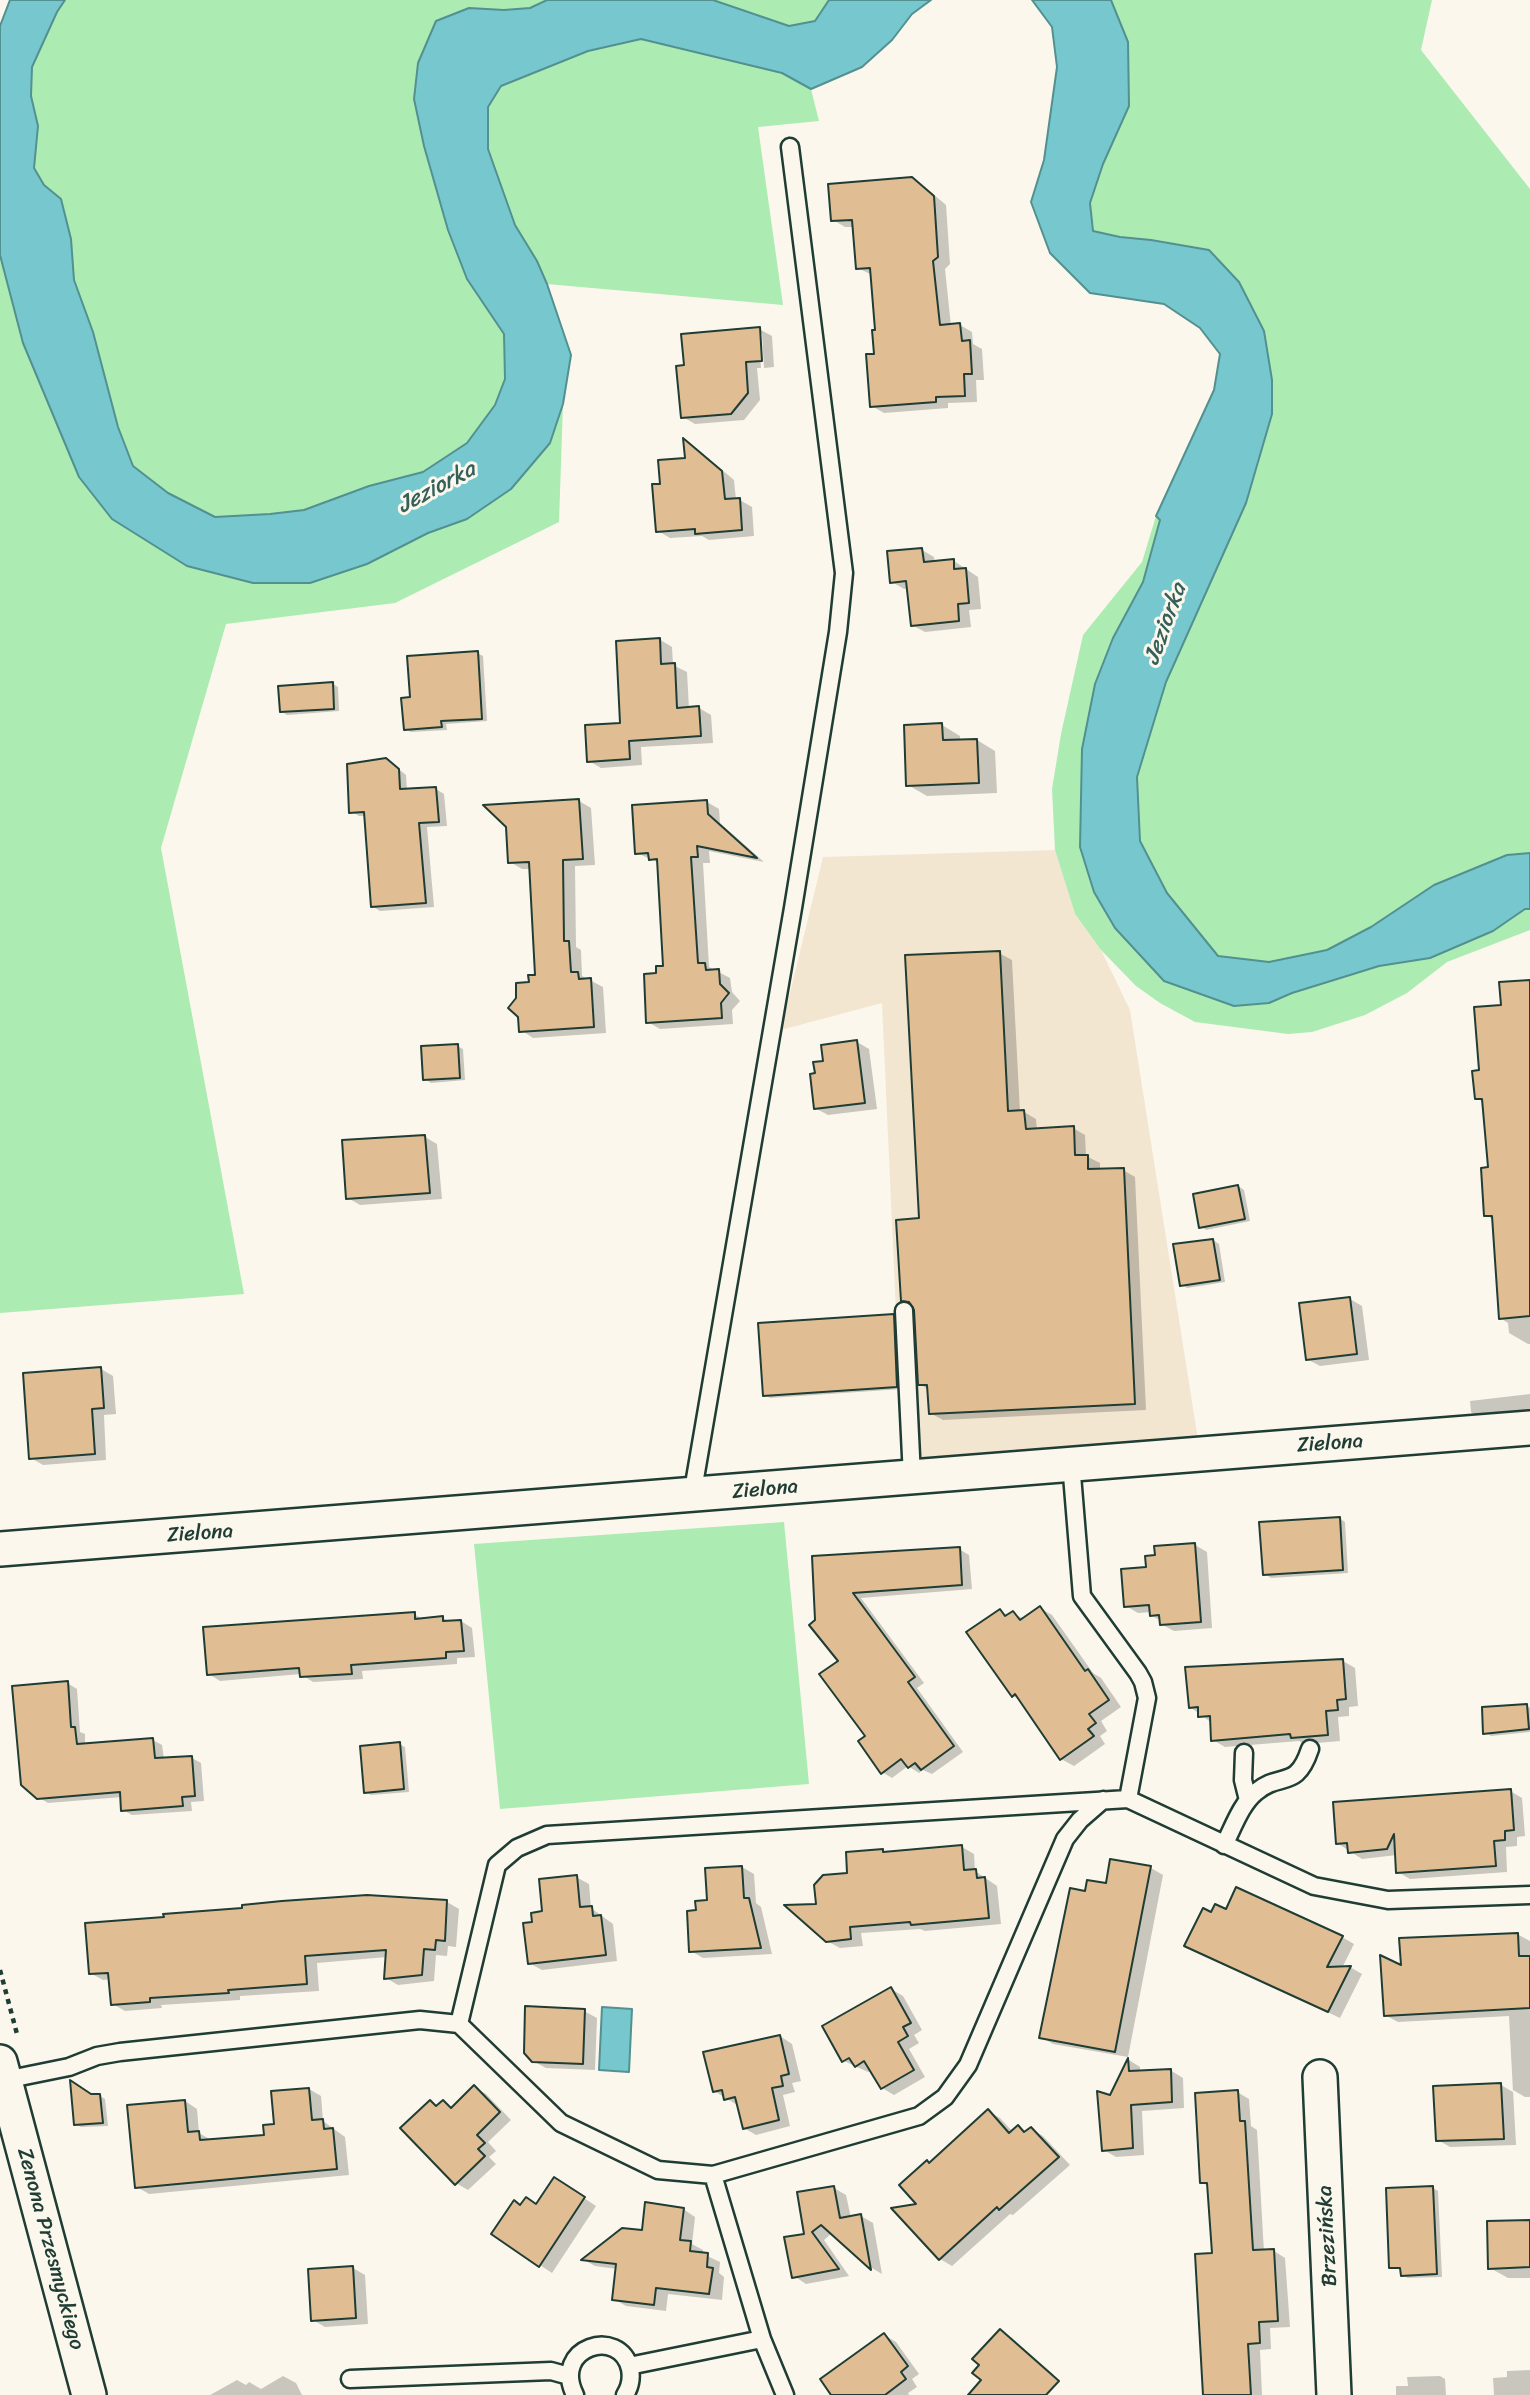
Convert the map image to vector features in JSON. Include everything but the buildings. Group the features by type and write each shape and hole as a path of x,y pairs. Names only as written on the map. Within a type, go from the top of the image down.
{"street":[{"name":"Zielona","path":"0,1549 1530,1428"},
{"name":"Brzezińska","path":"1320,2077 1334,2395"},
{"name":"Zenona Przesmyckiego","path":"4,2091 11,2148 89,2395"}],"lane":[{"path":"692,1496 793,908 838,632 844,573 790,147"},
{"path":"904,1311 912,1477"},
{"path":"1071,1463 1082,1596 1138,1673 1147,1698 1128,1799"},
{"path":"1224,1844 1248,1800 1267,1784 1282,1781 1300,1771 1310,1749"},
{"path":"1244,1753 1243,1780 1248,1800"},
{"path":"459,2024 497,1865 517,1848 547,1835 1128,1799 1314,1886 1388,1900 1530,1895"},
{"path":"4,2091 97,2056 120,2052 420,2020 459,2024 561,2123 658,2170 713,2175 919,2116 945,2097 968,2065 1065,1839 1080,1820 1103,1800"},
{"path":"713,2175 762,2339 785,2395"},
{"path":"629,2366 762,2339"},
{"path":"575,2395 569,2376 575,2359 588,2348 597,2345 615,2349 629,2366 631,2381 625,2395"},
{"path":"350,2379 551,2371 569,2376"}],"shaded area":[{"path":"1055,850 1075,914 1101,950 1130,1010 1199,1446 903,1468 882,1003 781,1030 823,857"}],"green space":[{"path":"65,0 547,0 530,8 504,10 424,146 448,230 467,279 504,334 505,379 495,405 467,443 423,472 369,486 304,510 270,514 215,517 168,493 133,466 118,427 93,333 74,280 71,239 61,199 44,185 34,168 38,126 31,96 32,67"},
{"path":"713,0 829,0 815,21 789,26"},
{"path":"1111,0 1432,0 1421,50 1530,189 1530,853 1507,855 1327,950 1268,962 1218,956 1167,893 1140,841 1137,777 1166,682 1246,503 1272,380 1264,330 1239,282 1210,250 1093,231 1090,203 1103,164 1128,42"},
{"path":"641,39 782,73 811,89 819,121 758,127 783,305 547,284 537,261 515,225 488,149 488,107 501,86 588,51"},
{"path":"0,255 79,477 187,565 252,583 310,583 367,564 428,533 467,519 550,443 563,404 559,522 395,603 226,624 161,848 244,1294 0,1313"},
{"path":"1156,516 1160,520 1143,582 1113,638 1095,684 1082,749 1080,847 1268,1003 1379,966 1430,958 1493,931 1525,909 1530,909 1530,930 1447,962 1407,993 1365,1015 1312,1032 1288,1034 1195,1022 1136,986 1101,950 1075,914 1055,850 1052,789 1083,635 1142,562"},
{"path":"784,1522 809,1784 500,1809 474,1544"}],"water":[{"name":"Jeziorka","path":"10,0 65,0 32,67 31,96 38,126 34,168 44,185 61,199 71,239 74,280 93,332 118,427 133,466 168,493 215,517 304,510 369,486 423,472 467,443 495,405 505,379 504,334 467,279 448,230 424,146 414,99 418,63 436,21 469,8 530,8 547,0 713,0 789,26 815,21 829,0 931,0 912,14 892,40 862,67 811,89 782,73 641,39 588,51 501,86 488,107 488,149 515,225 537,261 547,284 571,355 563,404 550,443 511,489 467,519 428,533 367,564 310,583 253,583 187,566 112,519 79,477 23,343 0,255 0,26"},
{"name":"Jeziorka","path":"1032,0 1111,0 1128,42 1129,106 1103,164 1090,203 1093,231 1209,250 1239,282 1264,331 1272,380 1272,414 1246,503 1166,682 1137,777 1140,841 1167,893 1218,956 1269,962 1327,950 1371,927 1434,885 1507,855 1530,853 1530,909 1525,909 1493,931 1430,958 1379,966 1292,993 1269,1003 1234,1006 1164,981 1115,928 1094,892 1080,847 1082,749 1095,684 1113,638 1143,582 1160,520 1156,516 1214,390 1220,354 1200,328 1164,304 1090,293 1050,253 1031,202 1044,160 1057,67 1052,27"},
{"path":"602,2007 632,2009 629,2072 599,2070"}]}
